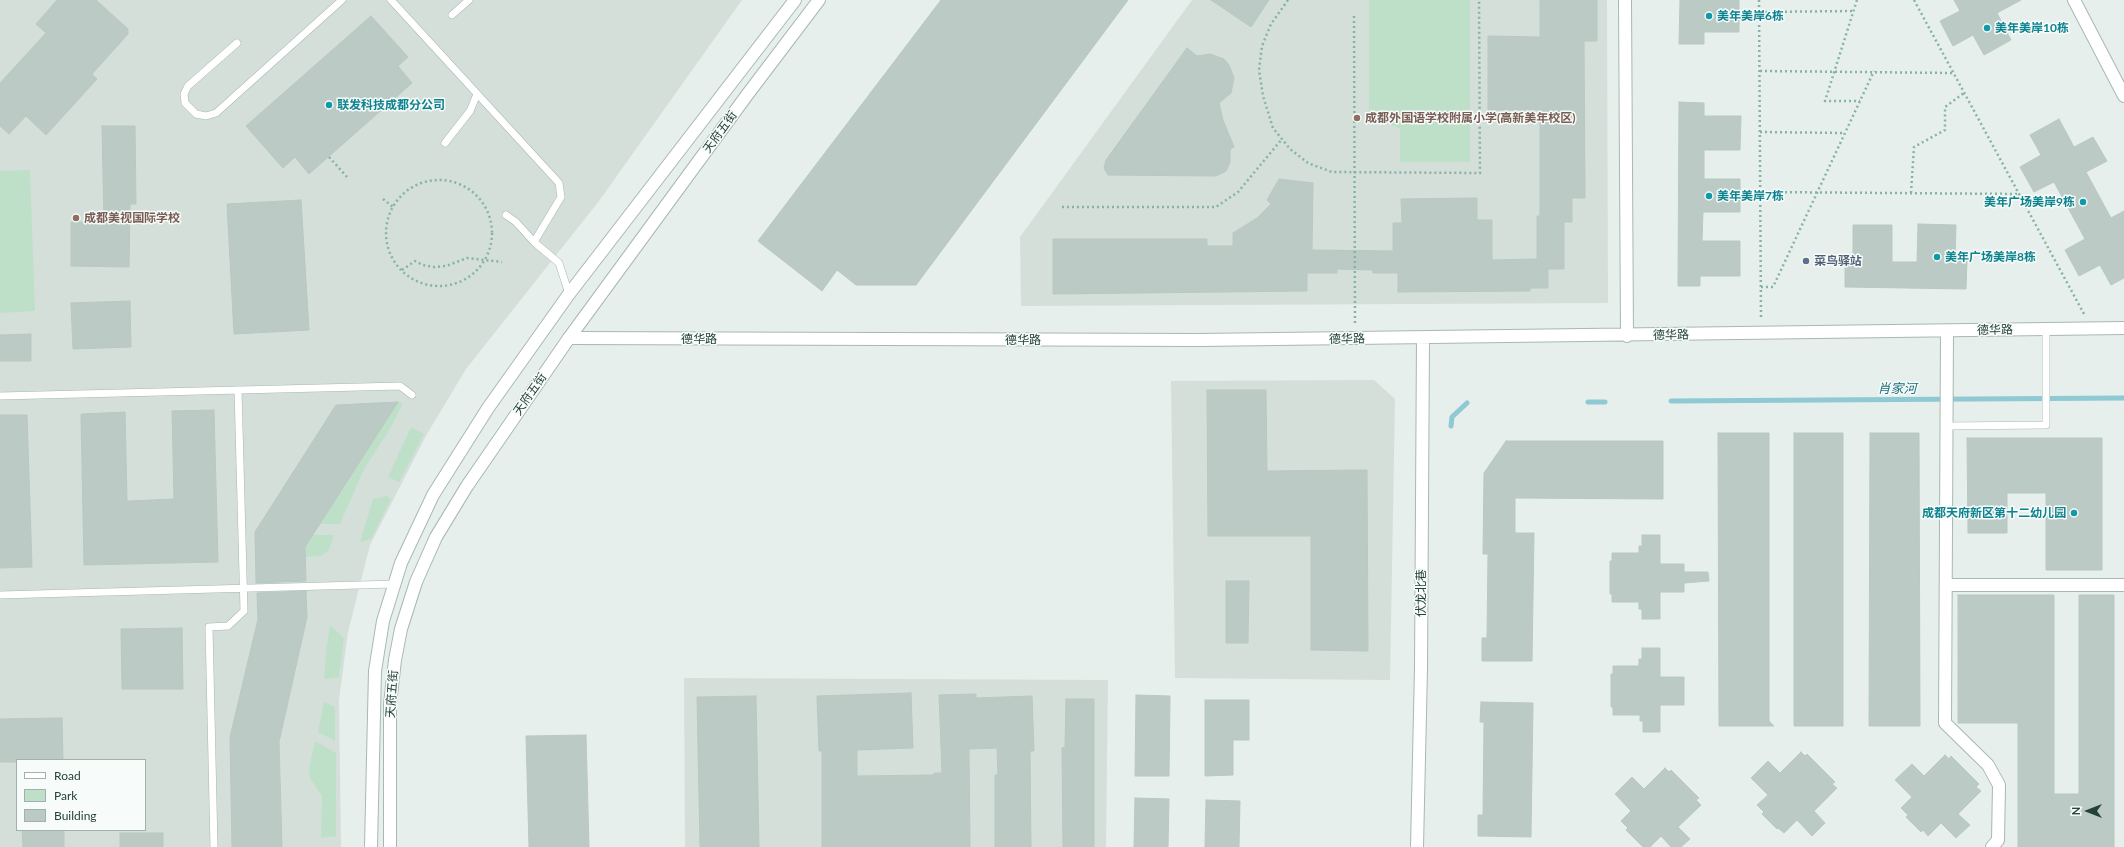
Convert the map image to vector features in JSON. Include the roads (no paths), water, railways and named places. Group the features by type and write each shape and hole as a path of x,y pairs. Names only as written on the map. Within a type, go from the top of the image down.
{"street":[{"name":"天府五街","path":"370,847 375,671 383,621 401,563 433,495 488,408 569,294 796,0"},
{"name":"天府五街","path":"390,847 391,696 401,628 416,582 436,536 466,486 569,338 747,95 819,0"},
{"path":"1625,0 1627,336"},
{"path":"2074,0 2124,96"},
{"name":"德华路","path":"569,338 1355,339 2124,328"},
{"path":"1947,331 1945,723 1988,765 1999,785 1998,840 1992,847"},
{"name":"伏龙北巷","path":"1417,847 1421,668 1423,338"},
{"path":"1946,585 2124,585"}],"lane":[{"path":"237,43 188,86 184,94 185,103 196,114 206,116 216,113 342,0"},
{"path":"391,0 559,184 561,197 534,242"},
{"path":"452,15 469,0"},
{"path":"444,143 470,111 477,94"},
{"path":"506,216 516,222 534,242 559,263 569,294"},
{"path":"1947,426 2046,425 2046,329"},
{"path":"0,396 400,386 412,395"},
{"path":"214,847 209,627 228,626 244,611 238,390"},
{"path":"0,595 243,587 395,584"}],"waterway":[{"name":"肖家河","path":"1671,401 2124,398"},
{"name":"肖家河","path":"1588,402 1605,402"},
{"name":"肖家河","path":"1451,426 1452,417 1467,403"}],"place":[{"name":"美年美岸6栋","path":"1709,16"},
{"name":"美年美岸10栋","path":"1987,28"},
{"name":"联发科技成都分公司","path":"329,105"},
{"name":"成都外国语学校附属小学(高新美年校区)","path":"1357,118"},
{"name":"美年美岸7栋","path":"1709,196"},
{"name":"美年广场美岸9栋","path":"2083,202"},
{"name":"成都美视国际学校","path":"76,218"},
{"name":"美年广场美岸8栋","path":"1937,257"},
{"name":"菜鸟驿站","path":"1806,261"},
{"name":"成都天府新区第十二幼儿园","path":"2074,513"}]}
